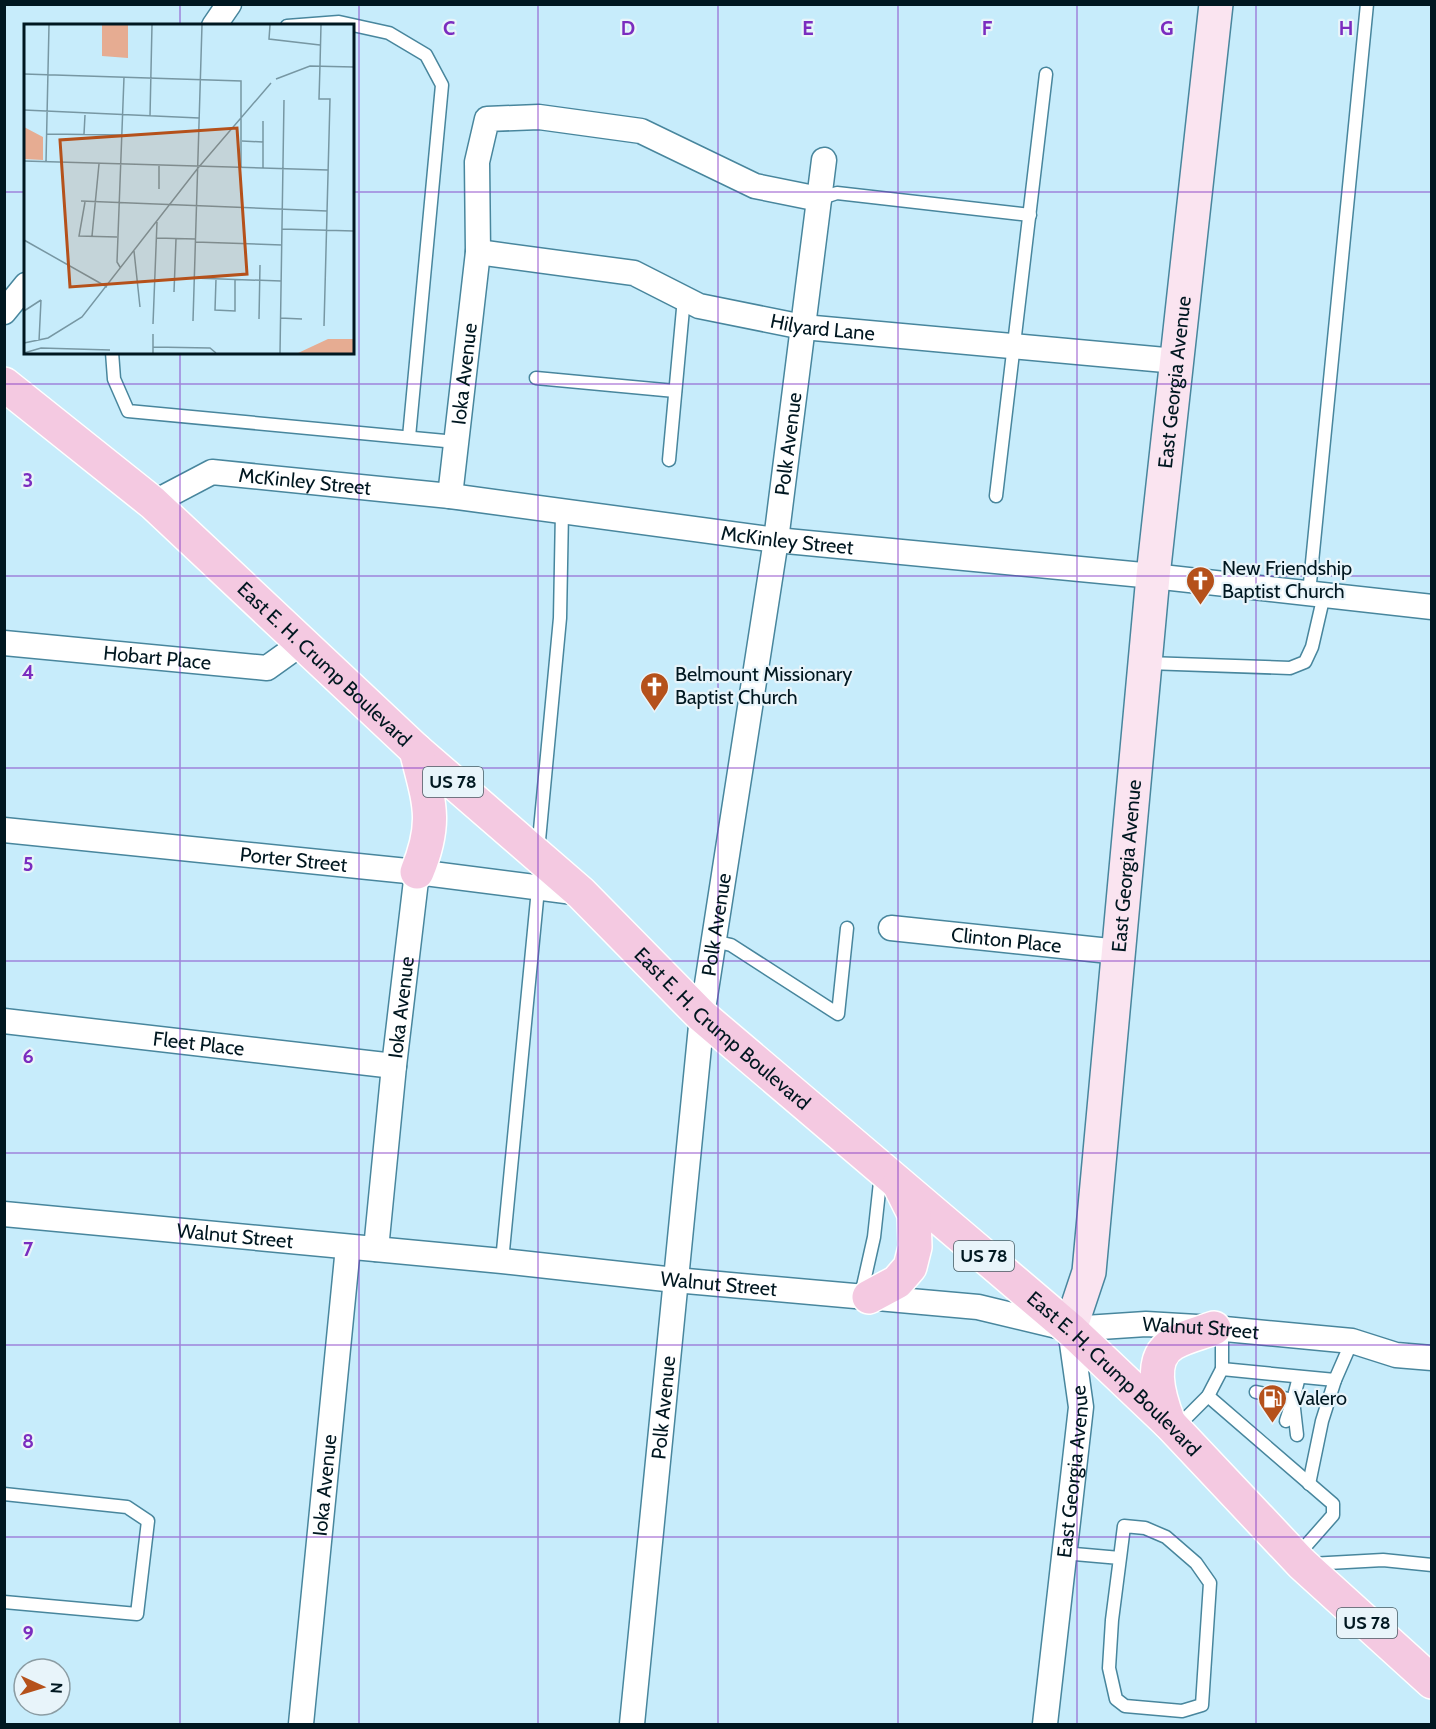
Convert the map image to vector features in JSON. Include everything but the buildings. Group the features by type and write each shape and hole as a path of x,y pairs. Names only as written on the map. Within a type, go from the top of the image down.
{"main road":[{"name":"East E. H. Crump Boulevard","path":"4,384 153,503 416,750 581,893 702,1016 1070,1329 1172,1426 1299,1561 1431,1682"},
{"path":"416,750 430,809 430,830 417,872"},
{"path":"865,1297 897,1282 910,1267 915,1247 914,1214 890,1176"},
{"path":"1172,1426 1160,1402 1157,1371 1159,1359 1164,1350 1174,1343 1218,1329"}],"street":[{"path":"215,24 229,4"},
{"name":"East Georgia Avenue","path":"1046,1725 1063,1553 1081,1407 1070,1329 1089,1272 1153,576 1216,4"},
{"path":"478,252 477,162 487,119 540,117 641,131 755,186 819,199"},
{"name":"Polk Avenue","path":"632,1725 702,1016 776,540 824,160"},
{"name":"Hilyard Lane","path":"478,252 634,273 699,306 803,327 1176,361"},
{"name":"Ioka Avenue","path":"450,496 478,252"},
{"path":"4,312 24,287"},
{"name":"McKinley Street","path":"153,503 212,472 450,496 776,540 1153,576 1431,607"},
{"name":"Hobart Place","path":"4,643 267,668 302,643"},
{"name":"Porter Street","path":"4,830 417,872 581,893"},
{"name":"Ioka Avenue","path":"376,1249 394,1066 417,872"},
{"name":"Clinton Place","path":"891,928 1119,952"},
{"name":"Fleet Place","path":"4,1021 394,1066"},
{"path":"4,1219 5,1214"},
{"name":"Walnut Street","path":"5,1214 675,1280 978,1306 1070,1329 1146,1324 1352,1341 1396,1355 1431,1358"},
{"name":"Ioka Avenue","path":"301,1725 348,1247"}],"lane":[{"path":"1145,663 1290,668 1305,662 1312,647 1368,4"},
{"path":"313,24 339,22 348,24"},
{"path":"354,25 389,33 426,55 442,85 409,437"},
{"path":"996,496 1046,74"},
{"path":"819,199 837,193 1030,215"},
{"path":"669,460 684,298"},
{"path":"112,354 114,379 128,411 456,442"},
{"path":"536,378 675,391"},
{"path":"537,854 560,618 562,511"},
{"path":"502,1262 538,889"},
{"path":"714,941 731,945 838,1014 847,928"},
{"path":"865,1297 874,1237 890,1176"},
{"path":"1172,1426 1208,1396 1222,1369 1218,1329"},
{"path":"1310,1484 1322,1421 1335,1380 1352,1341"},
{"path":"1222,1369 1335,1380"},
{"path":"1286,1421 1299,1377"},
{"path":"1256,1392 1293,1400"},
{"path":"1208,1396 1250,1425 1333,1504 1333,1515 1299,1561"},
{"path":"1269,1405 1293,1400"},
{"path":"1293,1400 1297,1435"},
{"path":"4,1494 127,1507 148,1521 137,1614 4,1602"},
{"path":"1124,1526 1145,1528 1166,1538 1181,1550 1196,1563 1210,1583 1202,1705 1182,1711 1125,1706 1116,1699 1109,1668 1120,1558 1124,1526"},
{"path":"1063,1553 1120,1558"},
{"path":"1299,1561 1383,1560 1431,1565"}],"place":[{"name":"New Friendship Baptist Church","path":"1201,606"},
{"name":"Belmount Missionary Baptist Church","path":"654,712"},
{"name":"Valero","path":"1273,1424"}]}
